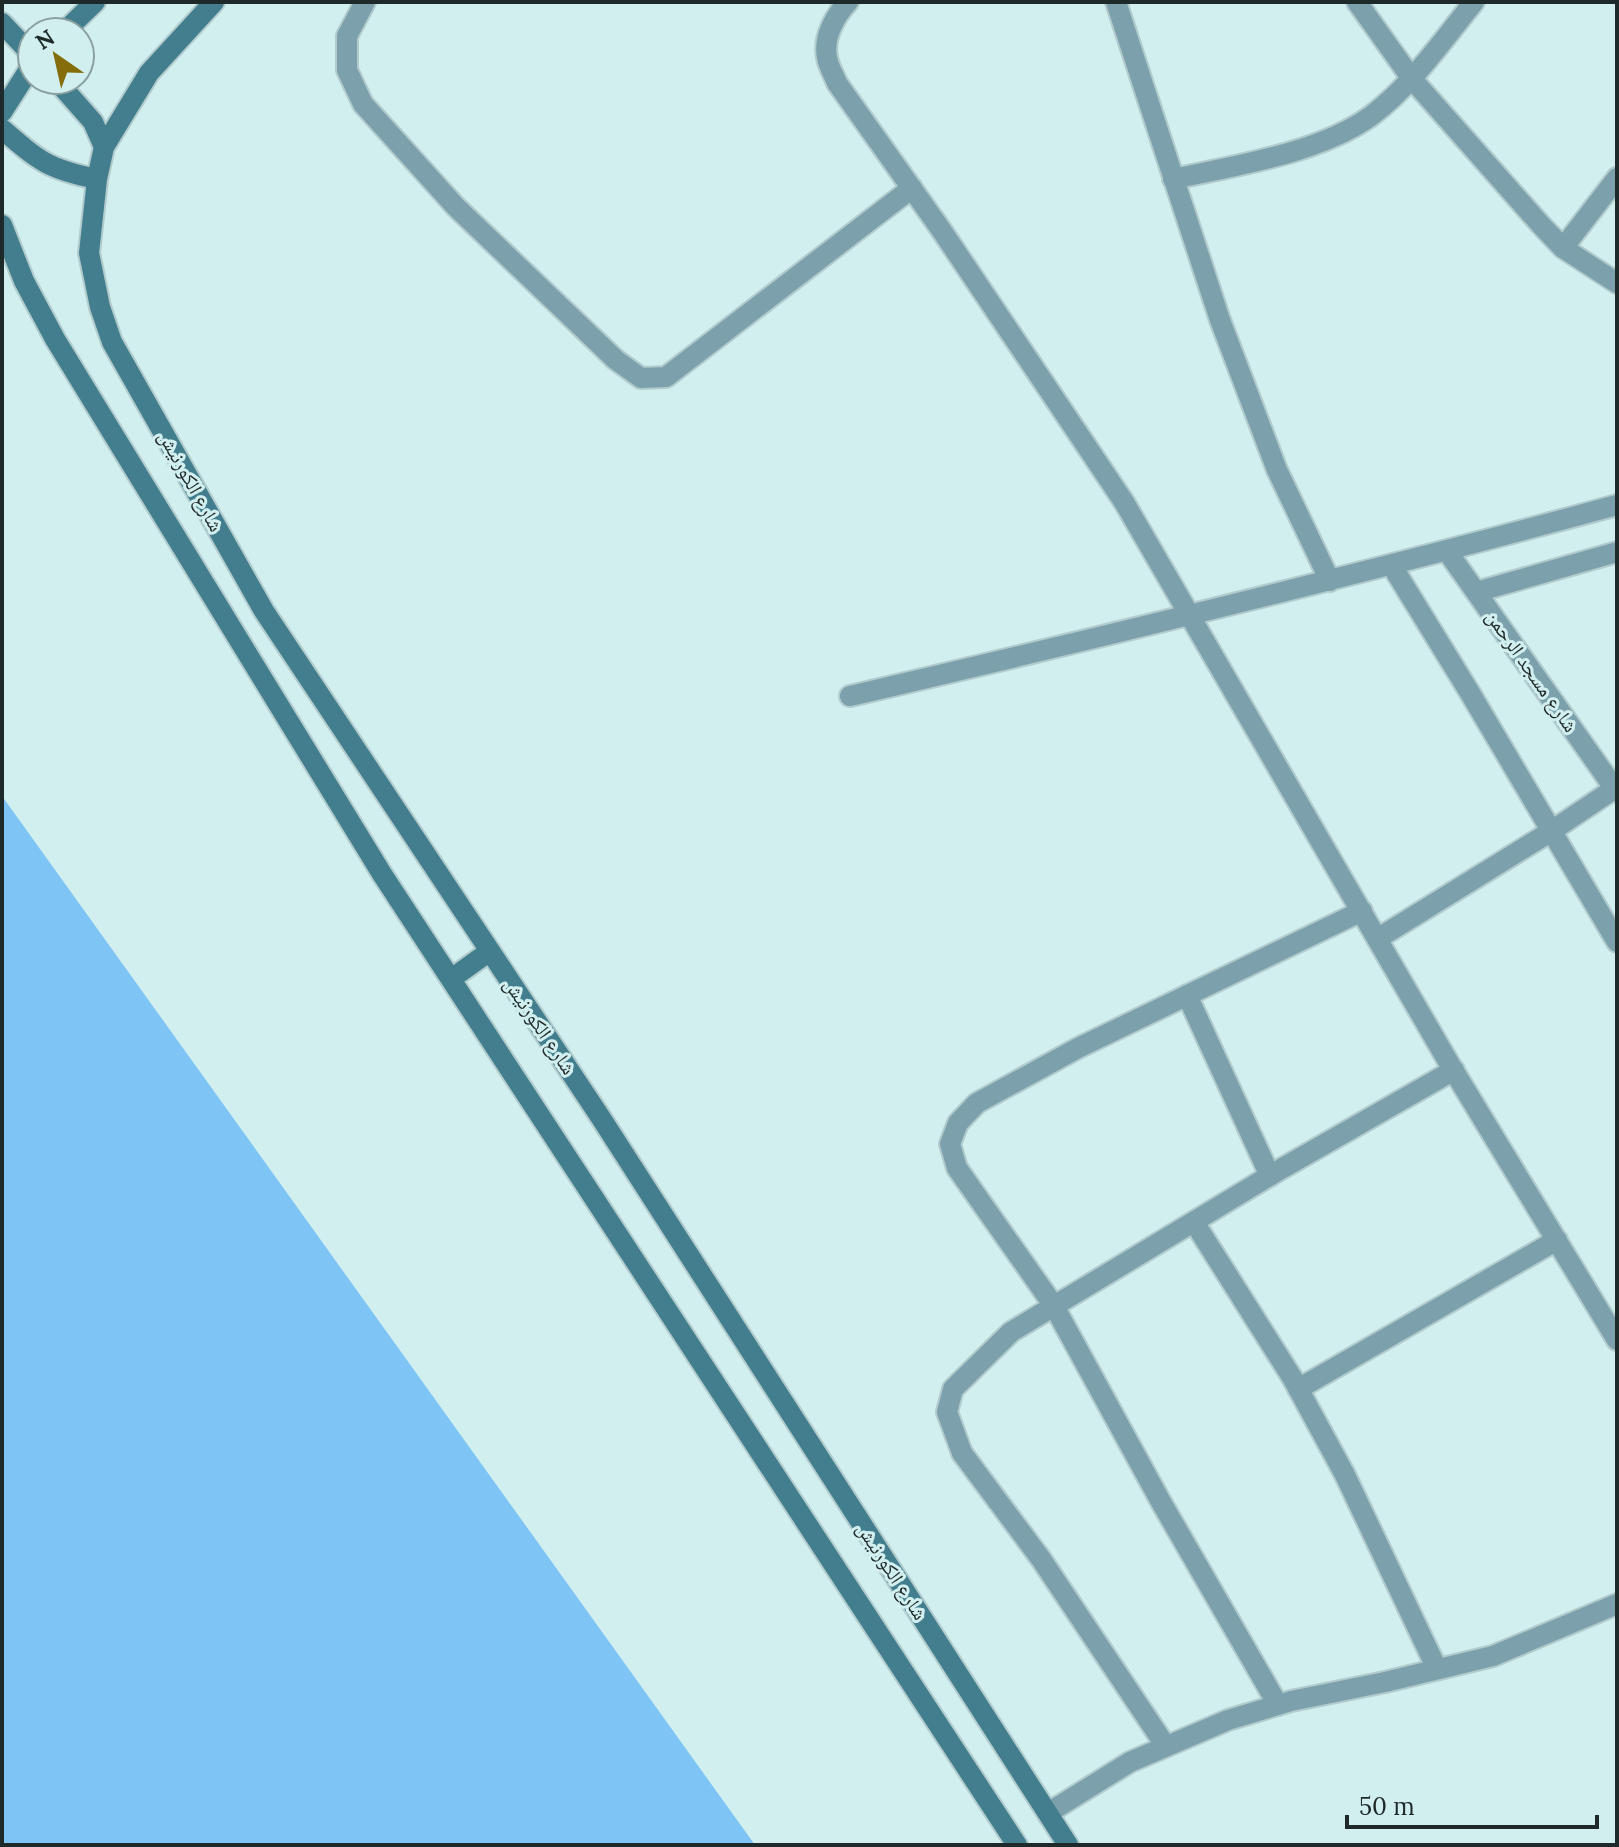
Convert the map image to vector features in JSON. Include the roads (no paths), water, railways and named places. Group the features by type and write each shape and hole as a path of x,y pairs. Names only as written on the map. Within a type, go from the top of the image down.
{"main road":[{"path":"81,16 95,2"},
{"name":"شارع الكورنيش","path":"214,2 149,73 104,147 97,179 89,253 100,307 112,342 264,611 601,1118 1068,1845"},
{"path":"2,23 16,38"},
{"path":"2,112 16,90"},
{"path":"70,96 93,122 104,147"},
{"path":"2,129 37,159 60,171 97,179"},
{"name":"شارع الكورنيش","path":"2,225 13,257 55,339 382,874 1017,1845"},
{"path":"451,979 490,951"}],"street":[{"path":"365,2 347,36 347,70 363,104 456,207 616,360 641,378 666,377 912,188"},
{"path":"848,2 836,16 826,57 837,83 912,188 1124,502 1454,1070 1617,1340"},
{"path":"1116,2 1220,320 1277,470 1330,581"},
{"path":"1357,2 1412,79 1563,248 1617,283"},
{"path":"1173,179 1274,157 1326,139 1370,117 1412,79 1474,2"},
{"path":"1563,248 1617,178"},
{"path":"850,696 1392,566 1617,505"},
{"name":"شارع مسجد الرحمن","path":"1447,551 1616,789"},
{"path":"1476,592 1617,552"},
{"path":"1392,566 1617,942"},
{"path":"1377,939 1616,789"},
{"path":"1278,1705 1161,1502 1054,1306 957,1168 950,1144 958,1123 977,1103 1078,1048 1362,911"},
{"path":"1187,995 1270,1176"},
{"path":"1165,1745 1041,1559 962,1453 947,1412 953,1389 975,1364 1011,1332 1270,1176 1454,1070"},
{"path":"1194,1222 1298,1389 1345,1475 1437,1669"},
{"path":"1298,1389 1557,1240"},
{"path":"1048,1813 1130,1762 1228,1720 1278,1705 1493,1656 1617,1604"}],"water":[{"path":"2,796 755,1845 2,1845"}]}
